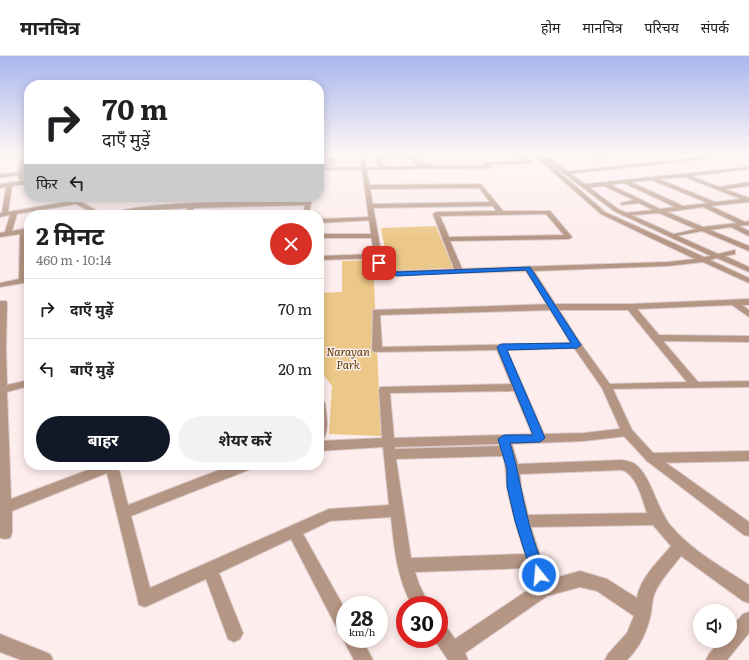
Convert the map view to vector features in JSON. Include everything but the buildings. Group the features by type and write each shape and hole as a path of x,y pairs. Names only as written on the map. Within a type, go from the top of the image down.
{"street":[{"path":"368,182 374,236 379,263 383,269 397,274 668,264 703,260 749,249"},
{"path":"568,182 603,213 749,281"},
{"path":"580,182 625,215 749,270"},
{"path":"585,186 624,182"},
{"path":"626,182 682,208"},
{"path":"662,182 715,204"},
{"path":"703,182 748,200"},
{"path":"0,186 22,183"},
{"path":"9,184 3,215 24,211"},
{"path":"604,184 660,211 749,249"},
{"path":"718,188 749,184"},
{"path":"368,187 481,186 501,213"},
{"path":"739,186 749,189"},
{"path":"625,215 748,200"},
{"path":"31,210 76,202 91,210"},
{"path":"131,210 154,207 269,202"},
{"path":"623,204 641,202"},
{"path":"370,206 495,204"},
{"path":"190,210 192,206"},
{"path":"703,206 747,223"},
{"path":"446,239 569,237 548,212 436,214 446,239 459,271"},
{"path":"8,234 14,213"},
{"path":"324,221 372,219"},
{"path":"672,236 703,229 747,223"},
{"path":"731,226 749,234"},
{"path":"0,235 24,230"},
{"path":"324,236 374,236"},
{"path":"324,258 378,256"},
{"path":"668,264 725,270"},
{"path":"528,268 577,345 606,387 628,432 651,458 749,530"},
{"path":"0,285 24,280"},
{"path":"577,345 377,350 376,312 553,307 630,307 749,302"},
{"path":"3,303 0,349 6,533"},
{"path":"734,303 749,314"},
{"path":"630,307 695,385"},
{"path":"656,338 749,339"},
{"path":"501,347 540,438"},
{"path":"2,390 24,383"},
{"path":"606,387 749,384"},
{"path":"415,596 405,565 388,448 384,390 518,387"},
{"path":"324,446 388,448 505,445 540,438 584,437 628,432"},
{"path":"505,445 513,469 514,486 522,521 543,589"},
{"path":"651,458 749,456"},
{"path":"513,469 622,465 631,468 638,475 657,519 665,531 680,546 749,595"},
{"path":"5,507 102,470"},
{"path":"113,470 145,598 328,515 397,511"},
{"path":"123,512 233,470"},
{"path":"522,521 657,519"},
{"path":"294,531 336,609"},
{"path":"614,660 632,644 639,632 646,593 654,579 680,546"},
{"path":"405,565 535,561"},
{"path":"210,569 234,632"},
{"path":"448,644 456,655 543,589 580,579 601,584 643,612"},
{"path":"715,660 749,620"},
{"path":"0,643 44,660"},
{"path":"357,648 364,660"}],"green space":[{"path":"436,226 453,268 398,270 388,266 381,228"},
{"name":"Narayan Park","path":"373,260 381,436 329,434 332,386 324,376 324,293 342,292 342,261"}],"route":[{"path":"379,263 383,269 397,274 528,268 577,345 501,347 540,438 504,439 513,469 514,486 522,521 539,575"}]}
